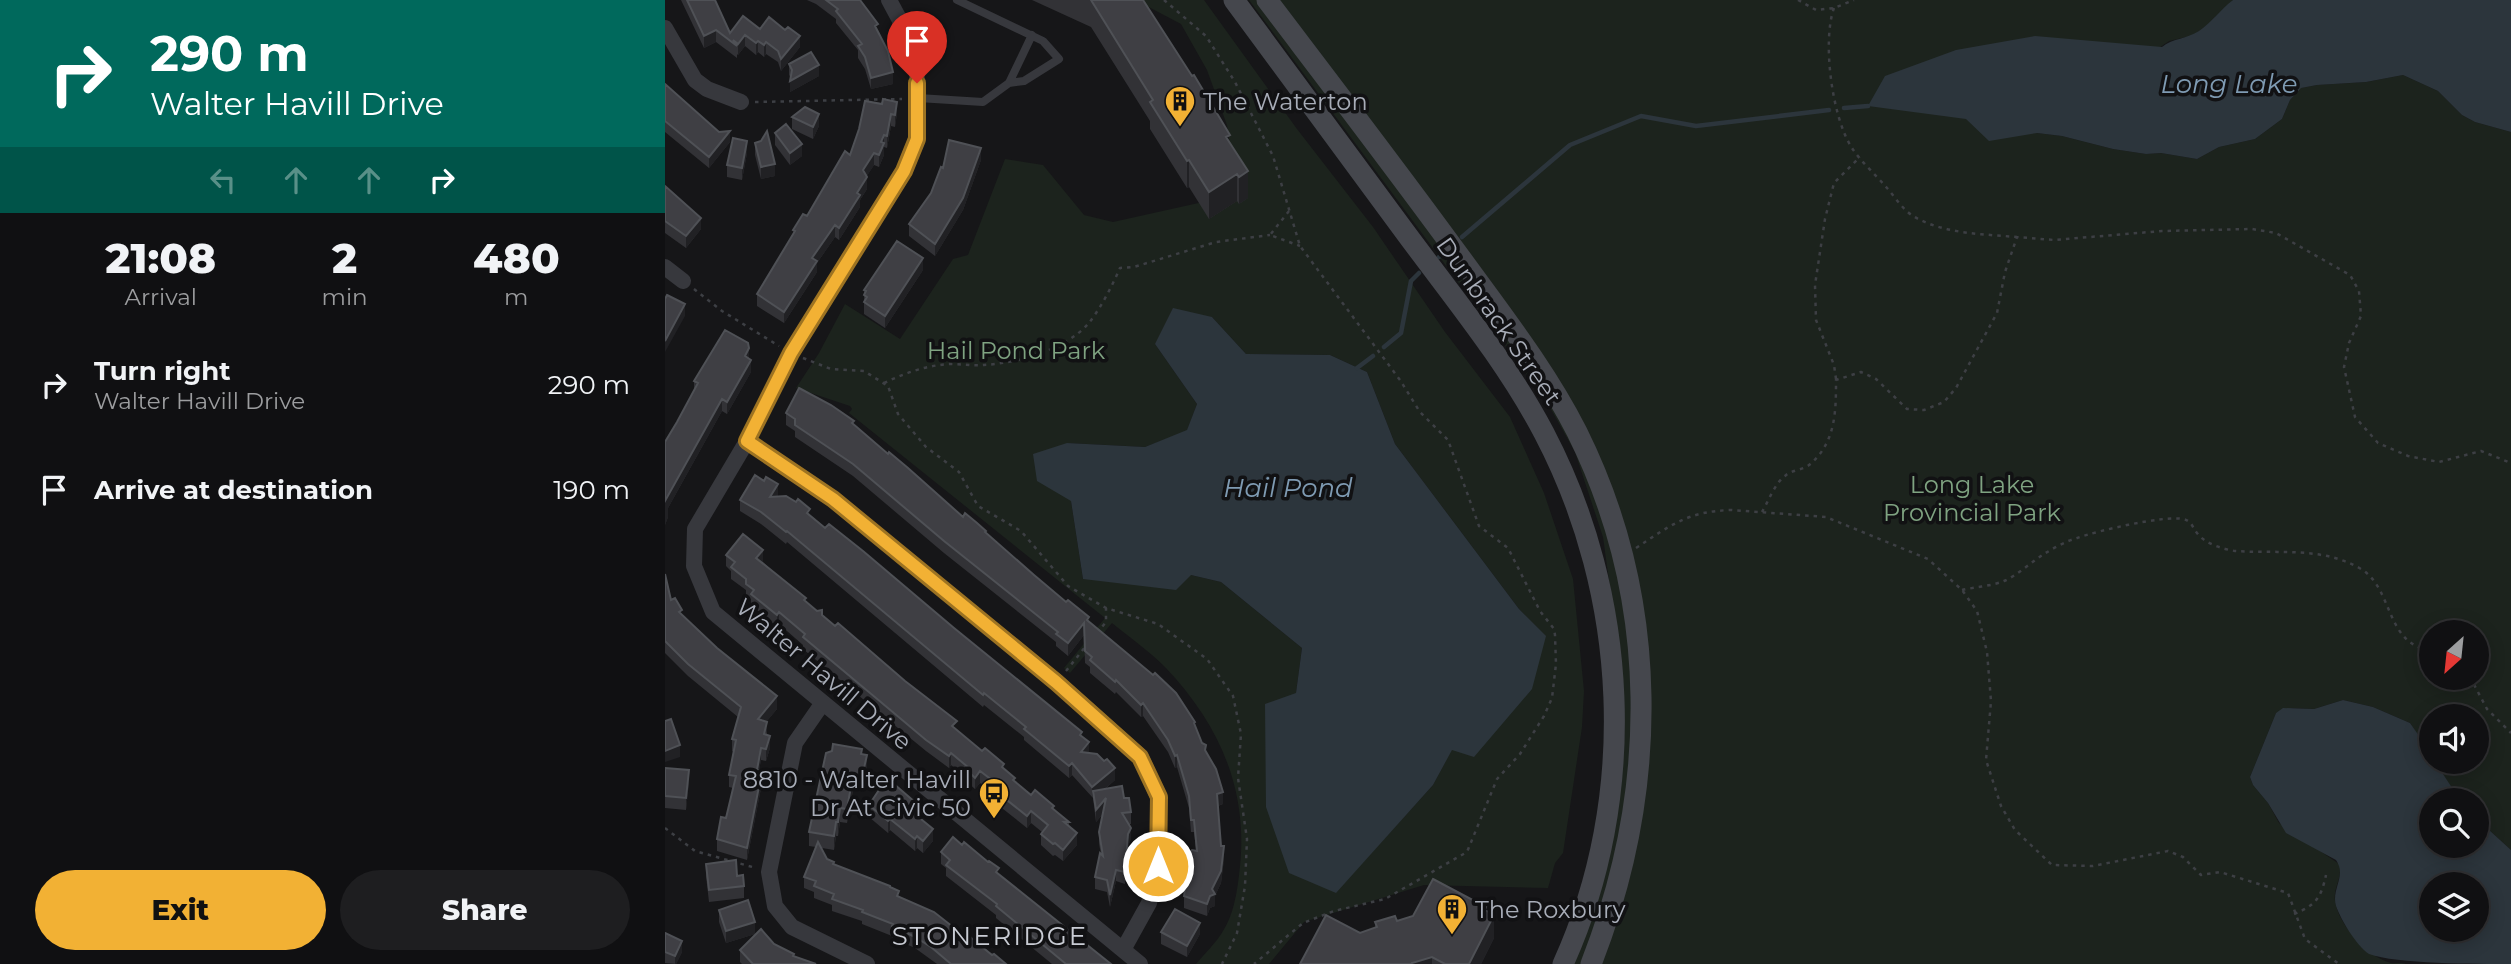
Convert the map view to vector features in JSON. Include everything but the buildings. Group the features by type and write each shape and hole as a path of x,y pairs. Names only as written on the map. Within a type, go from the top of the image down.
{"main road":[{"name":"Dunbrack Street","path":"1234,0 1502,364 1544,434 1577,509 1601,588 1608,628 1613,669 1614,751 1604,834 1595,873 1563,964"},
{"name":"Dunbrack Street","path":"1267,0 1442,232 1549,383 1590,461 1610,515 1635,623 1641,730 1638,783 1632,823 1617,888 1591,964"}],"street":[{"name":"Walter Havill Drive","path":"889,0 911,41 918,98 917,139 904,171 791,353 747,441 695,529 694,566 713,612 1140,964"},
{"path":"665,29 695,80 707,89 741,102"},
{"path":"665,267 683,281"},
{"path":"747,441 833,499 1056,682 1140,757 1159,797 1158,866 1149,903 1123,950"},
{"path":"822,704 795,743 769,872 775,906 792,927 867,964"}],"lane":[{"path":"918,98 983,103 1009,83 1024,80 1059,59 1050,46 1032,35 957,0"},
{"path":"1009,83 1032,35"}],"path":[{"path":"1164,0 1206,36 1235,82 1266,138 1300,246 1401,380 1420,412 1448,440 1479,526 1508,548 1540,611 1554,629 1556,664 1552,698 1520,754 1497,779 1467,852 1385,899 1334,911 1303,923 1254,964"},
{"path":"1798,0 1816,10 1833,8 1854,0"},
{"path":"1833,8 1829,22 1828,47 1837,114 1851,148 1909,214 1930,224 1966,232 2054,240 2162,231 2252,229 2276,233 2350,275 2359,291 2361,316 2349,343 2344,367 2354,416 2378,443 2408,456 2439,461 2481,451 2511,463"},
{"path":"741,102 918,98"},
{"path":"1762,512 1784,476 1808,466 1825,446 1833,430 1836,380 1834,365 1817,320 1815,285 1825,219 1834,183 1860,157"},
{"path":"1270,235 1289,211"},
{"path":"884,383 914,370 950,364 986,365 1031,358 1074,336 1088,324 1120,268 1134,267 1216,242 1270,235 1300,246"},
{"path":"1836,380 1861,372 1876,379 1907,409 1924,410 1944,402 1956,388 1997,313 2005,272 2017,236"},
{"path":"683,281 722,311 791,353 831,369 864,371 884,383 888,386 898,414 926,447 959,472 978,506 1021,531 1068,586 1106,608 1158,624 1207,659 1233,696 1241,734 1238,778 1247,839 1237,933 1221,964"},
{"path":"1622,558 1679,519 1717,510 1826,517 1928,559 1962,590 1977,611 1987,652 1991,701 1986,760 2001,806 2015,830 2052,865 2093,866 2168,851 2183,857 2201,874 2220,873 2288,893 2305,939 2339,964"},
{"path":"1962,590 2004,581 2045,553 2077,538 2157,520 2182,519 2192,524 2198,535 2209,543 2233,551 2305,552 2335,559 2361,570 2372,580 2396,629 2408,642 2419,646"},
{"path":"1056,682 1106,622 1106,608"},
{"path":"2477,690 2487,709 2511,733"},
{"path":"665,828 695,851 769,872"},
{"path":"2294,914 2313,906 2323,891 2326,875"}],"green space":[{"name":"Hail Pond Park","path":"1141,0 1204,0 1297,129 1373,227 1445,332 1510,417 1544,493 1573,579 1584,691 1582,727 1563,853 1555,863 1548,888 1424,885 1304,922 1269,964 1196,964 1217,940 1229,918 1237,889 1241,845 1235,789 1227,762 1202,713 1165,667 1112,623 1070,673 1064,668 1105,618 849,413 852,409 850,406 796,388 819,353 845,304 900,339 953,259 968,255 1005,159 1043,165 1084,215 1113,222 1212,200 1235,177 1227,125 1207,70 1181,24 1143,4","holes":["1212,317 1246,354 1330,355 1367,372 1395,444 1519,609 1545,636 1452,749 1433,785 1335,893 1296,693 1302,648 1221,582 1191,575 1083,579 1071,501 1067,443 1145,447 1187,431 1197,404 1155,344"]},
{"name":"Long Lake Provincial Park","path":"1249,0 2233,0 2202,30 2191,36 2169,41 2037,133 2062,136 2113,149 2197,159 2219,147 2255,139 2282,119 2290,100 2300,88 2366,82 2403,75 2438,91 2462,115 2475,122 2511,132 2511,850 2489,830 2489,788 2452,788 2442,774 2489,774 2489,704 2419,704 2419,738 2410,723 2373,707 2343,700 2314,709 2293,708 2276,713 2250,777 2279,823 2339,864 2335,901 2342,920 2355,938 2382,960 2406,964 1566,964 1597,879 1615,624 1603,537 1575,452 1547,402"}],"water":[{"name":"Long Lake","path":"2233,0 2511,0 2511,132 2475,122 2462,115 2438,91 2403,75 2366,82 2301,88 2290,100 2282,119 2255,139 2219,147 2197,159 2113,149 2062,136 2037,133 1989,141 1966,119 1868,106 1885,76 1956,50 2035,36 2162,47 2199,31"},
{"name":"Hail Pond","path":"1173,308 1212,317 1246,354 1330,355 1367,372 1395,444 1519,609 1546,636 1532,689 1474,757 1452,750 1433,785 1336,893 1289,873 1266,807 1265,704 1296,693 1302,648 1221,582 1191,575 1176,590 1083,579 1071,501 1037,481 1033,454 1067,443 1145,447 1187,430 1197,404 1155,344"},
{"path":"2343,700 2373,707 2410,723 2419,736 2419,774 2443,774 2452,788 2419,788 2419,858 2489,858 2489,830 2511,850 2511,964 2398,960 2369,954 2354,939 2336,906 2335,894 2340,872 2336,860 2286,833 2250,777 2276,713 2283,708 2314,709"}],"waterway":[{"path":"1844,108 1868,106"},
{"path":"1462,237 1570,145 1641,116 1696,126 1829,110"},
{"path":"1439,257 1442,254"},
{"path":"1384,347 1401,333 1411,281 1419,273"},
{"path":"1357,368 1373,356"}],"place":[{"name":"The Waterton","path":"1180,128"},
{"name":"8810 - Walter Havill Dr At Civic 50","path":"994,820"},
{"name":"The Roxbury","path":"1452,936"}],"district":[{"name":"STONERIDGE","path":"990,936"}],"route":[{"path":"917,83 917,139 904,171 791,353 747,441 833,499 1056,682 1140,757 1159,797 1158,866"}]}
